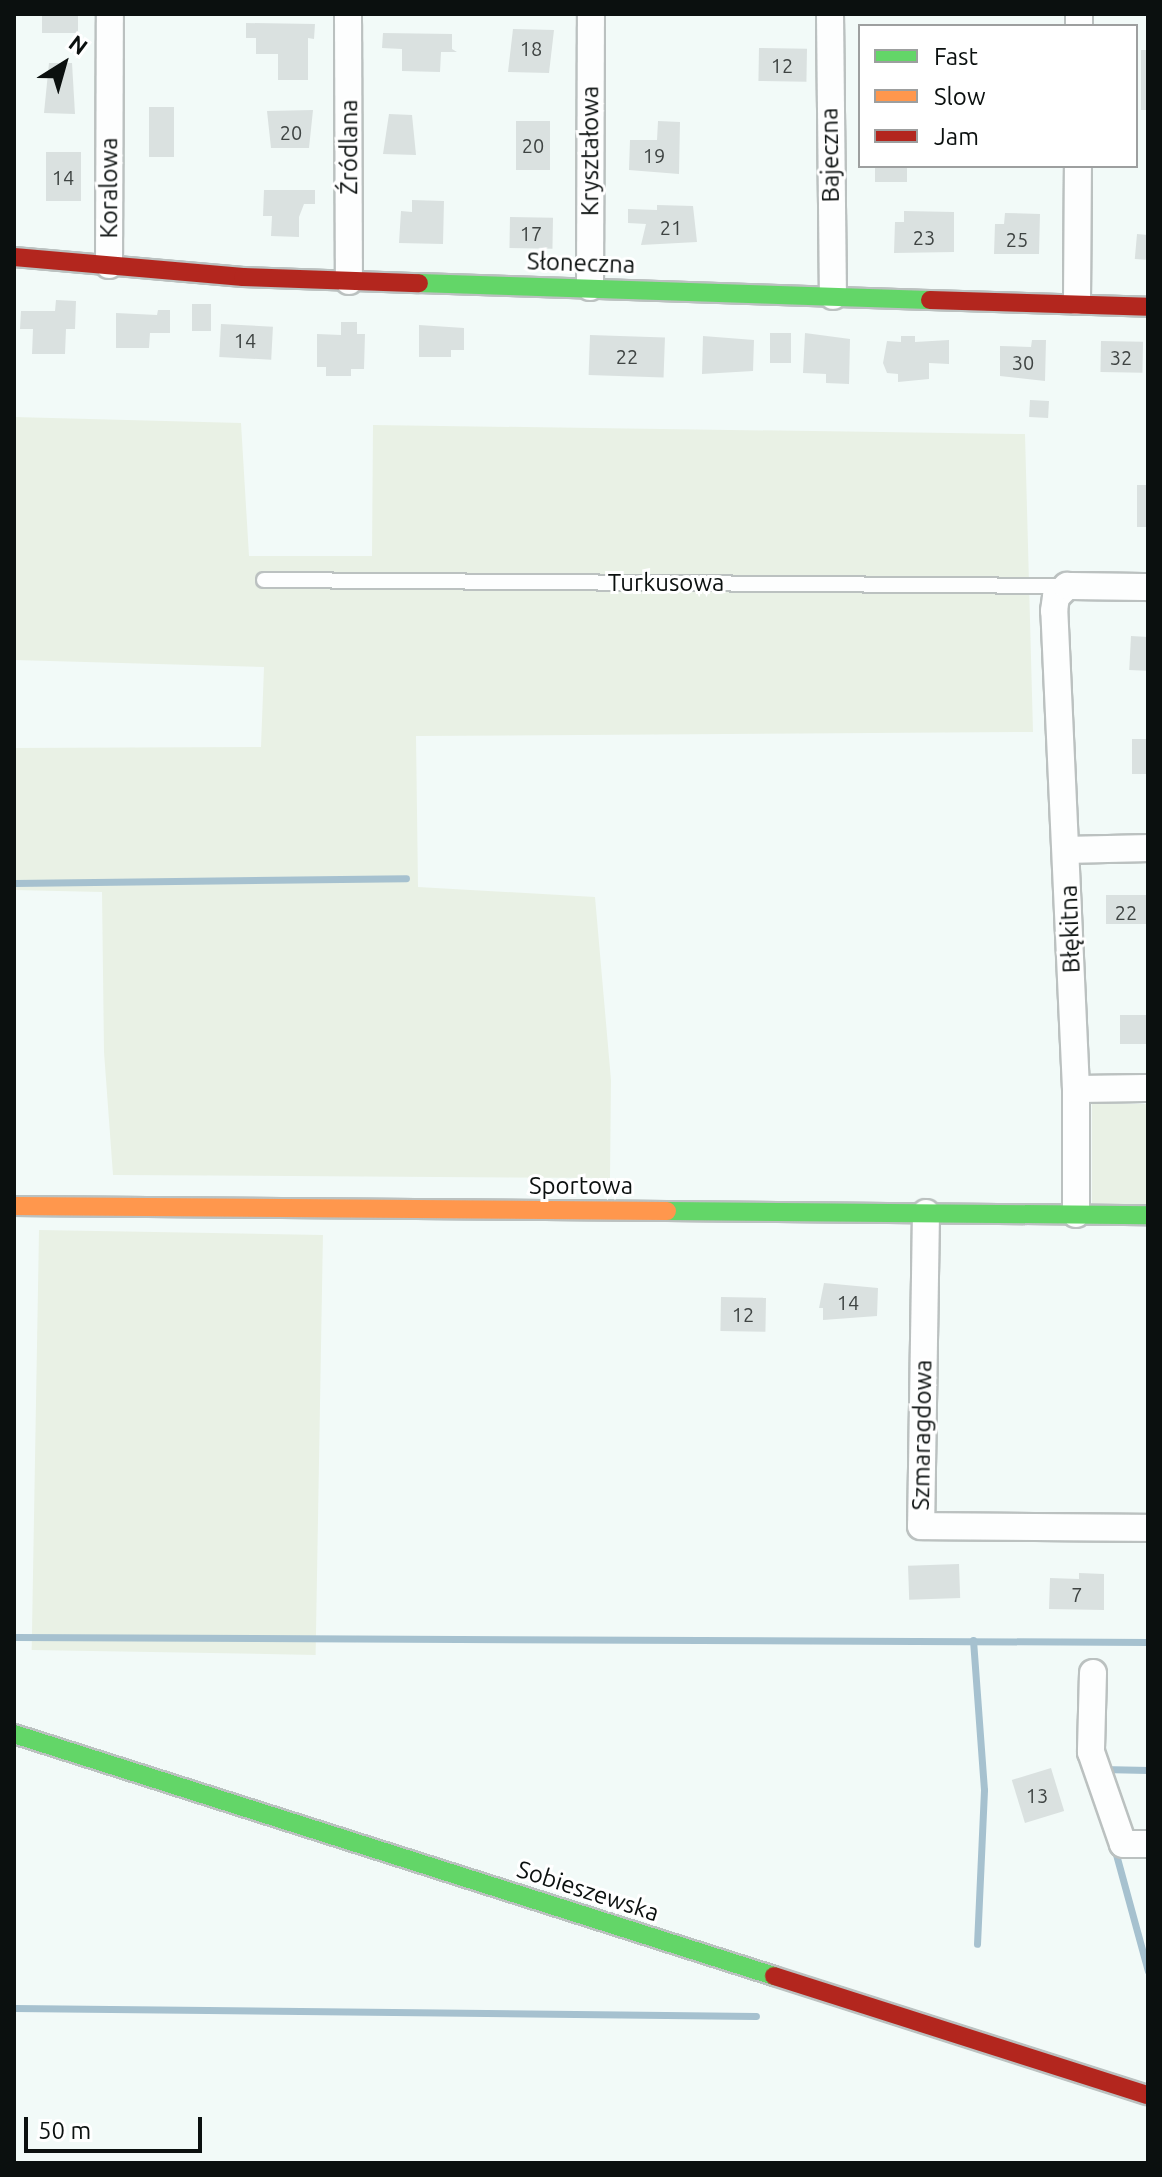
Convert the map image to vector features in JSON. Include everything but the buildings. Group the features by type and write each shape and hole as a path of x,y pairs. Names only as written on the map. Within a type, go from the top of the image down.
{"street":[{"name":"Koralowa","path":"109,265 110,14"},
{"name":"Źródlana","path":"348,14 349,281"},
{"name":"Kryształowa","path":"590,287 591,14"},
{"name":"Bajeczna","path":"830,14 833,296"},
{"path":"1077,301 1078,168"},
{"name":"Słoneczna","path":"14,257 349,281 1077,301 1148,307"},
{"path":"1067,586 1056,597 1054,633 1067,850"},
{"name":"Turkusowa","path":"1067,586 1148,587"},
{"name":"Błękitna","path":"1076,1214 1076,1089 1067,850 1148,848"},
{"path":"1076,1089 1148,1088"},
{"name":"Sportowa","path":"14,1206 1148,1215"},
{"name":"Szmaragdowa","path":"926,1213 921,1526 1148,1528"},
{"path":"1093,1673 1091,1752 1123,1844 1148,1844"},
{"name":"Sobieszewska","path":"14,1734 1148,2095"}],"lane":[{"name":"Turkusowa","path":"264,580 1067,586"}],"shaded area":[{"path":"14,417 241,423 249,556 372,556 373,425 1025,434 1033,732 416,736 418,887 595,897 611,1080 610,1178 113,1175 104,1052 102,892 14,890 14,748 261,747 264,667 14,660"},
{"path":"1092,1104 1148,1104 1148,1204 1092,1204"},
{"path":"39,1230 323,1235 316,1655 32,1650"}],"waterway":[{"path":"14,883 406,878"},
{"path":"14,1637 1148,1642"},
{"path":"973,1640 984,1790 977,1944"},
{"path":"1102,1769 1148,1770"},
{"path":"1114,1847 1148,1971"},
{"path":"14,2008 756,2016"}],"traffic: fast":[{"path":"419,283 930,300"},
{"path":"667,1211 1148,1215"},
{"path":"14,1734 774,1976"}],"traffic: slow":[{"path":"14,1206 667,1211"}],"traffic: jam":[{"path":"14,257 243,277 419,283"},
{"path":"930,300 1148,307"},
{"path":"774,1976 1148,2095"}]}
